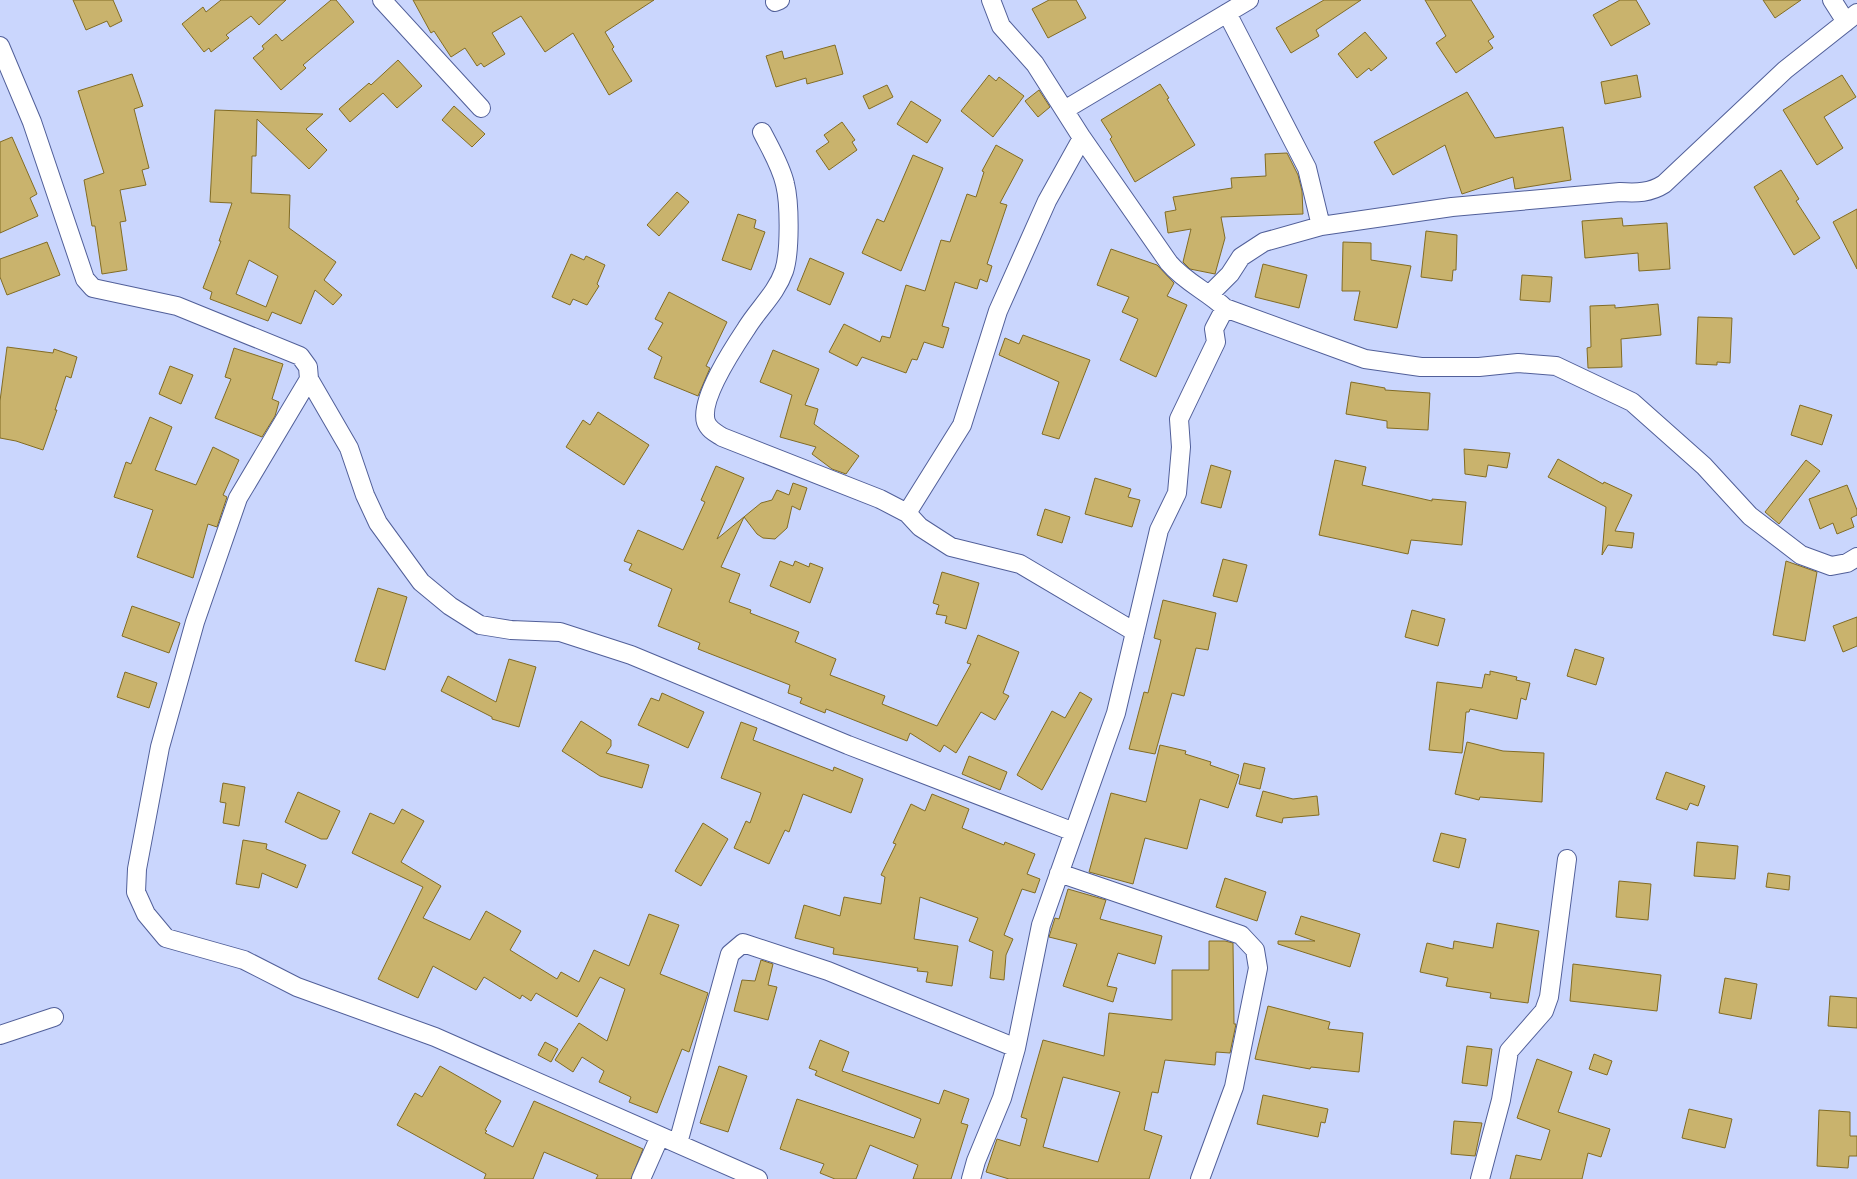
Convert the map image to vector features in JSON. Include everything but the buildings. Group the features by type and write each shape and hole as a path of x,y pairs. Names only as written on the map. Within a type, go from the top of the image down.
{"street":[{"path":"382,0 481,108"},
{"path":"991,0 1001,26 1035,64 1066,109 1082,138 1169,263 1180,276 1210,294 1225,308 1365,359 1421,367 1479,367 1518,363 1556,366 1632,402 1704,466 1750,516 1801,554 1831,566 1847,563 1857,557"},
{"path":"1066,109 1249,0"},
{"path":"1210,294 1230,274 1241,257 1264,242 1321,226 1452,207 1620,192 1639,193 1655,190 1785,70 1851,18 1832,0"},
{"path":"1227,13 1307,168 1321,226"},
{"path":"0,46 7,81 32,122 81,270 90,285 93,288 177,306 300,356 308,367 309,380 348,448 365,495 378,523 421,582 450,606 480,625 511,630 560,632 631,655 848,745 1074,832"},
{"path":"762,132 786,184 789,225 784,270 774,293 747,327 712,389 706,407 706,421 710,429 722,437 880,500 906,513 920,527 952,546 1020,564 1135,632"},
{"path":"906,513 962,425 998,311 1047,200 1082,138"},
{"path":"971,1179 976,1161 1002,1098 1016,1048 1041,925 1116,713 1159,530 1177,493 1181,447 1179,419 1216,342 1214,329 1225,308"},
{"path":"309,380 238,498 195,622 160,747 137,869 136,892 146,914 166,938 244,960 297,987 434,1037 758,1179"},
{"path":"1480,1179 1501,1100 1509,1051 1544,1011 1549,997 1567,860"},
{"path":"1059,873 1241,935 1255,950 1258,968 1234,1087 1200,1179"},
{"path":"678,1143 730,954 743,943 828,971 1016,1048"},
{"path":"0,1035 54,1017"},
{"path":"641,1179 660,1136"}]}
